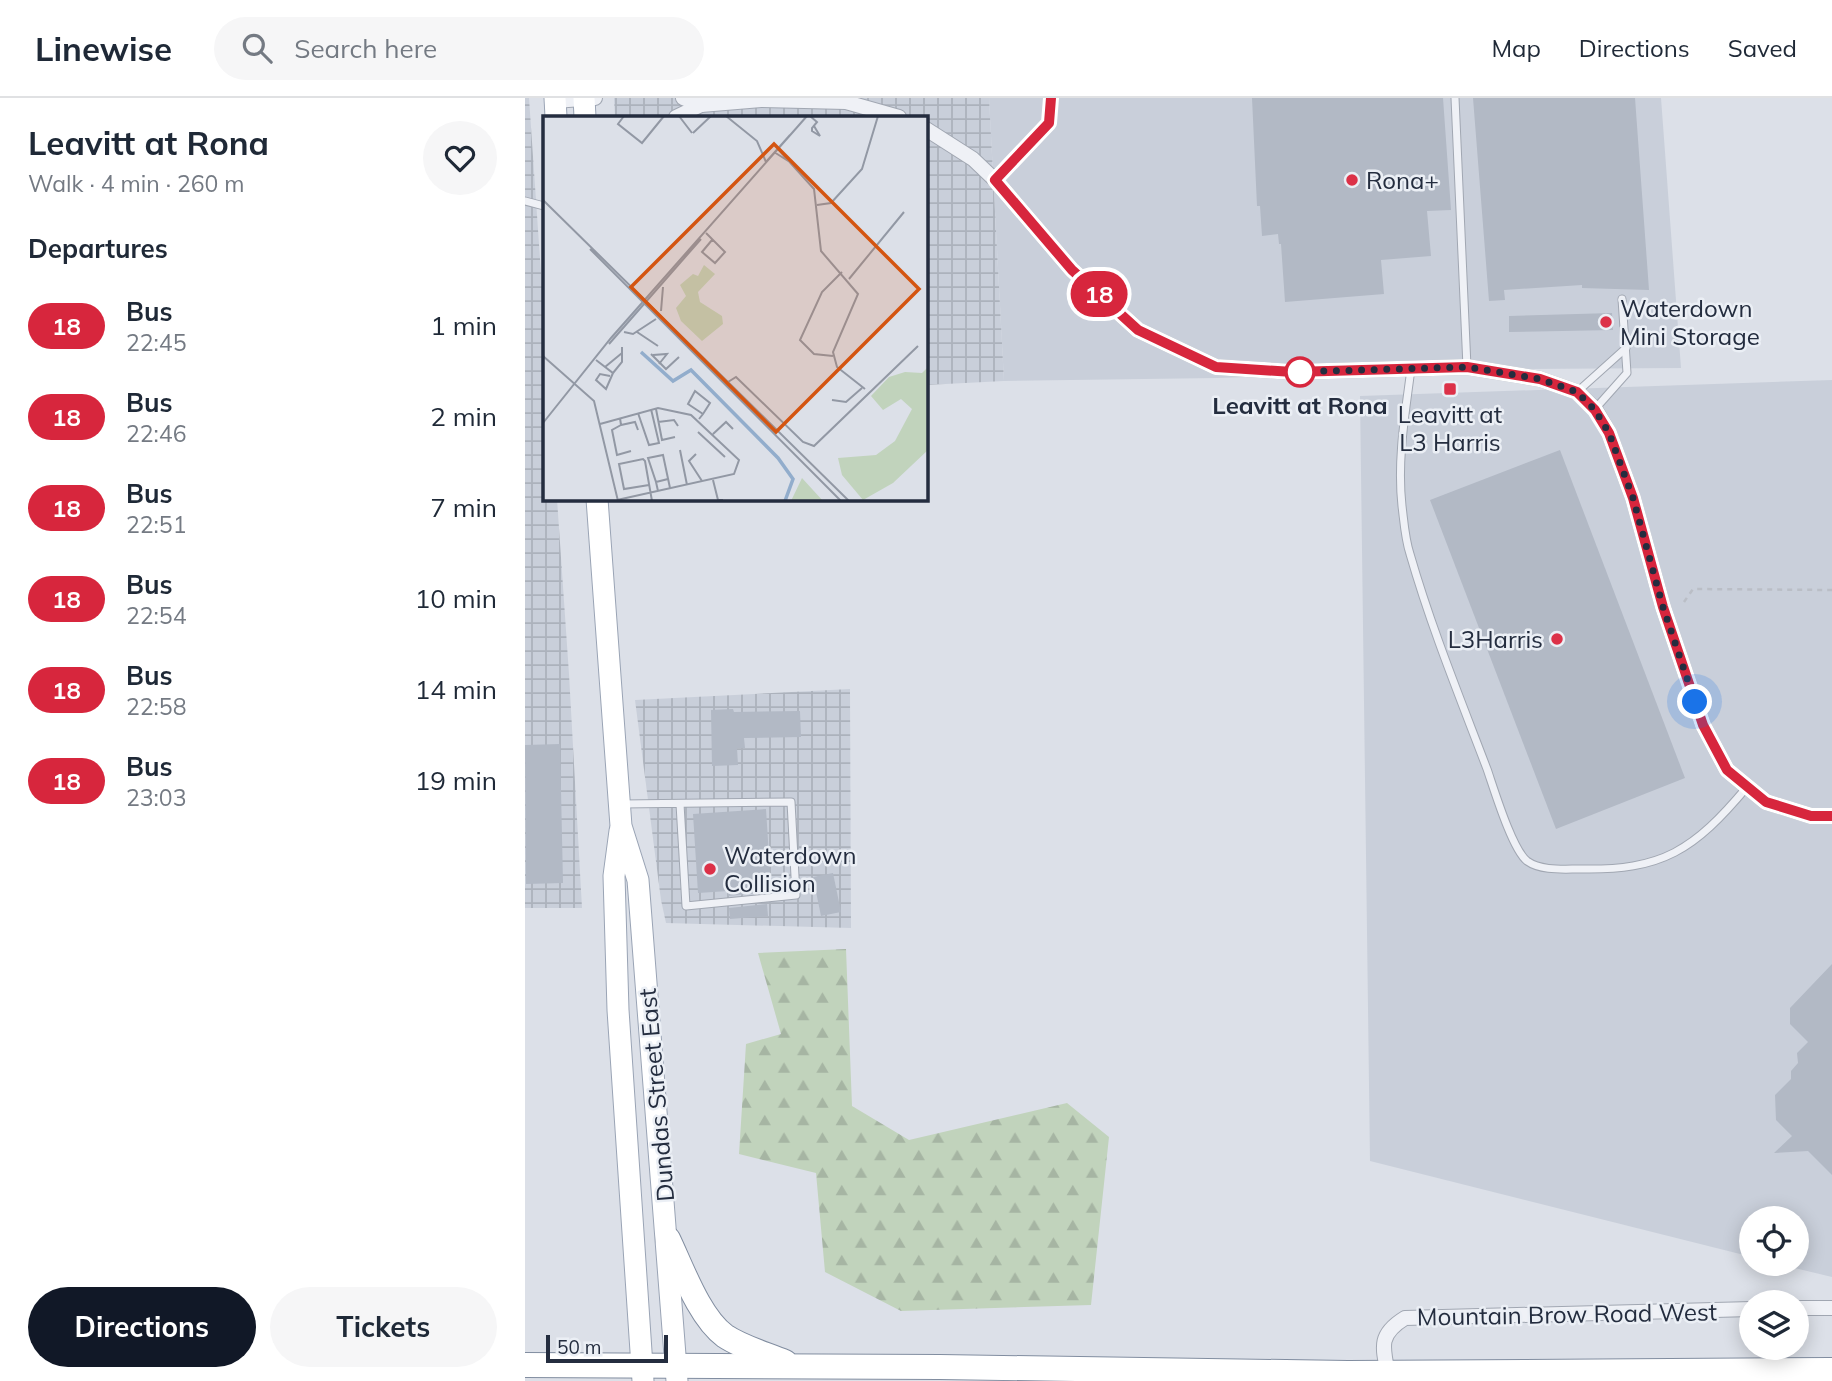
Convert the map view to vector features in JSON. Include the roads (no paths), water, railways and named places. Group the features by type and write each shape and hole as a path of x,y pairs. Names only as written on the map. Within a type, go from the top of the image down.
{"highway":[{"path":"668,1239 699,1303 715,1327 736,1342 799,1368"},
{"path":"525,1365 643,1373 940,1367 1347,1377 1388,1373 1832,1370"}],"main road":[{"path":"584,98 585,116"},
{"name":"Dundas Street East","path":"597,500 621,826 638,880 677,1373"},
{"name":"Dundas Street East","path":"621,826 614,876 618,1010 643,1373"}],"street":[{"path":"555,105 595,98"},
{"path":"683,98 701,105"},
{"path":"678,116 701,105 761,100 846,102 895,116"},
{"path":"927,130 973,159 995,180 1072,270 1138,330 1216,367 1293,372 1467,367 1540,379 1577,392 1595,410 1609,433 1633,498 1660,597 1703,725 1727,770 1766,802 1811,816 1832,816"},
{"path":"1809,1308 1832,1308"},
{"name":"Mountain Brow Road West","path":"1388,1373 1383,1348 1386,1333 1405,1318 1739,1310"}],"lane":[{"path":"995,180 1049,123 1051,98"},
{"path":"1455,98 1467,367"},
{"path":"525,201 543,206"},
{"path":"1595,410 1627,373 1622,299"},
{"path":"1577,392 1626,348"},
{"path":"1411,369 1400,455 1402,504 1408,550 1428,614 1514,842 1527,860 1544,867 1570,869 1613,870 1652,863 1696,840 1717,822 1747,786"},
{"path":"619,804 791,802 796,895 686,906 680,804"}],"place":[{"name":"Rona+","path":"1352,180"},
{"name":"Waterdown Mini Storage","path":"1606,322"},
{"name":"Leavitt at Rona","path":"1300,372"},
{"name":"Leavitt at L3 Harris","path":"1450,389"},
{"name":"L3Harris","path":"1557,639"},
{"name":"Waterdown Collision","path":"710,869"}]}
